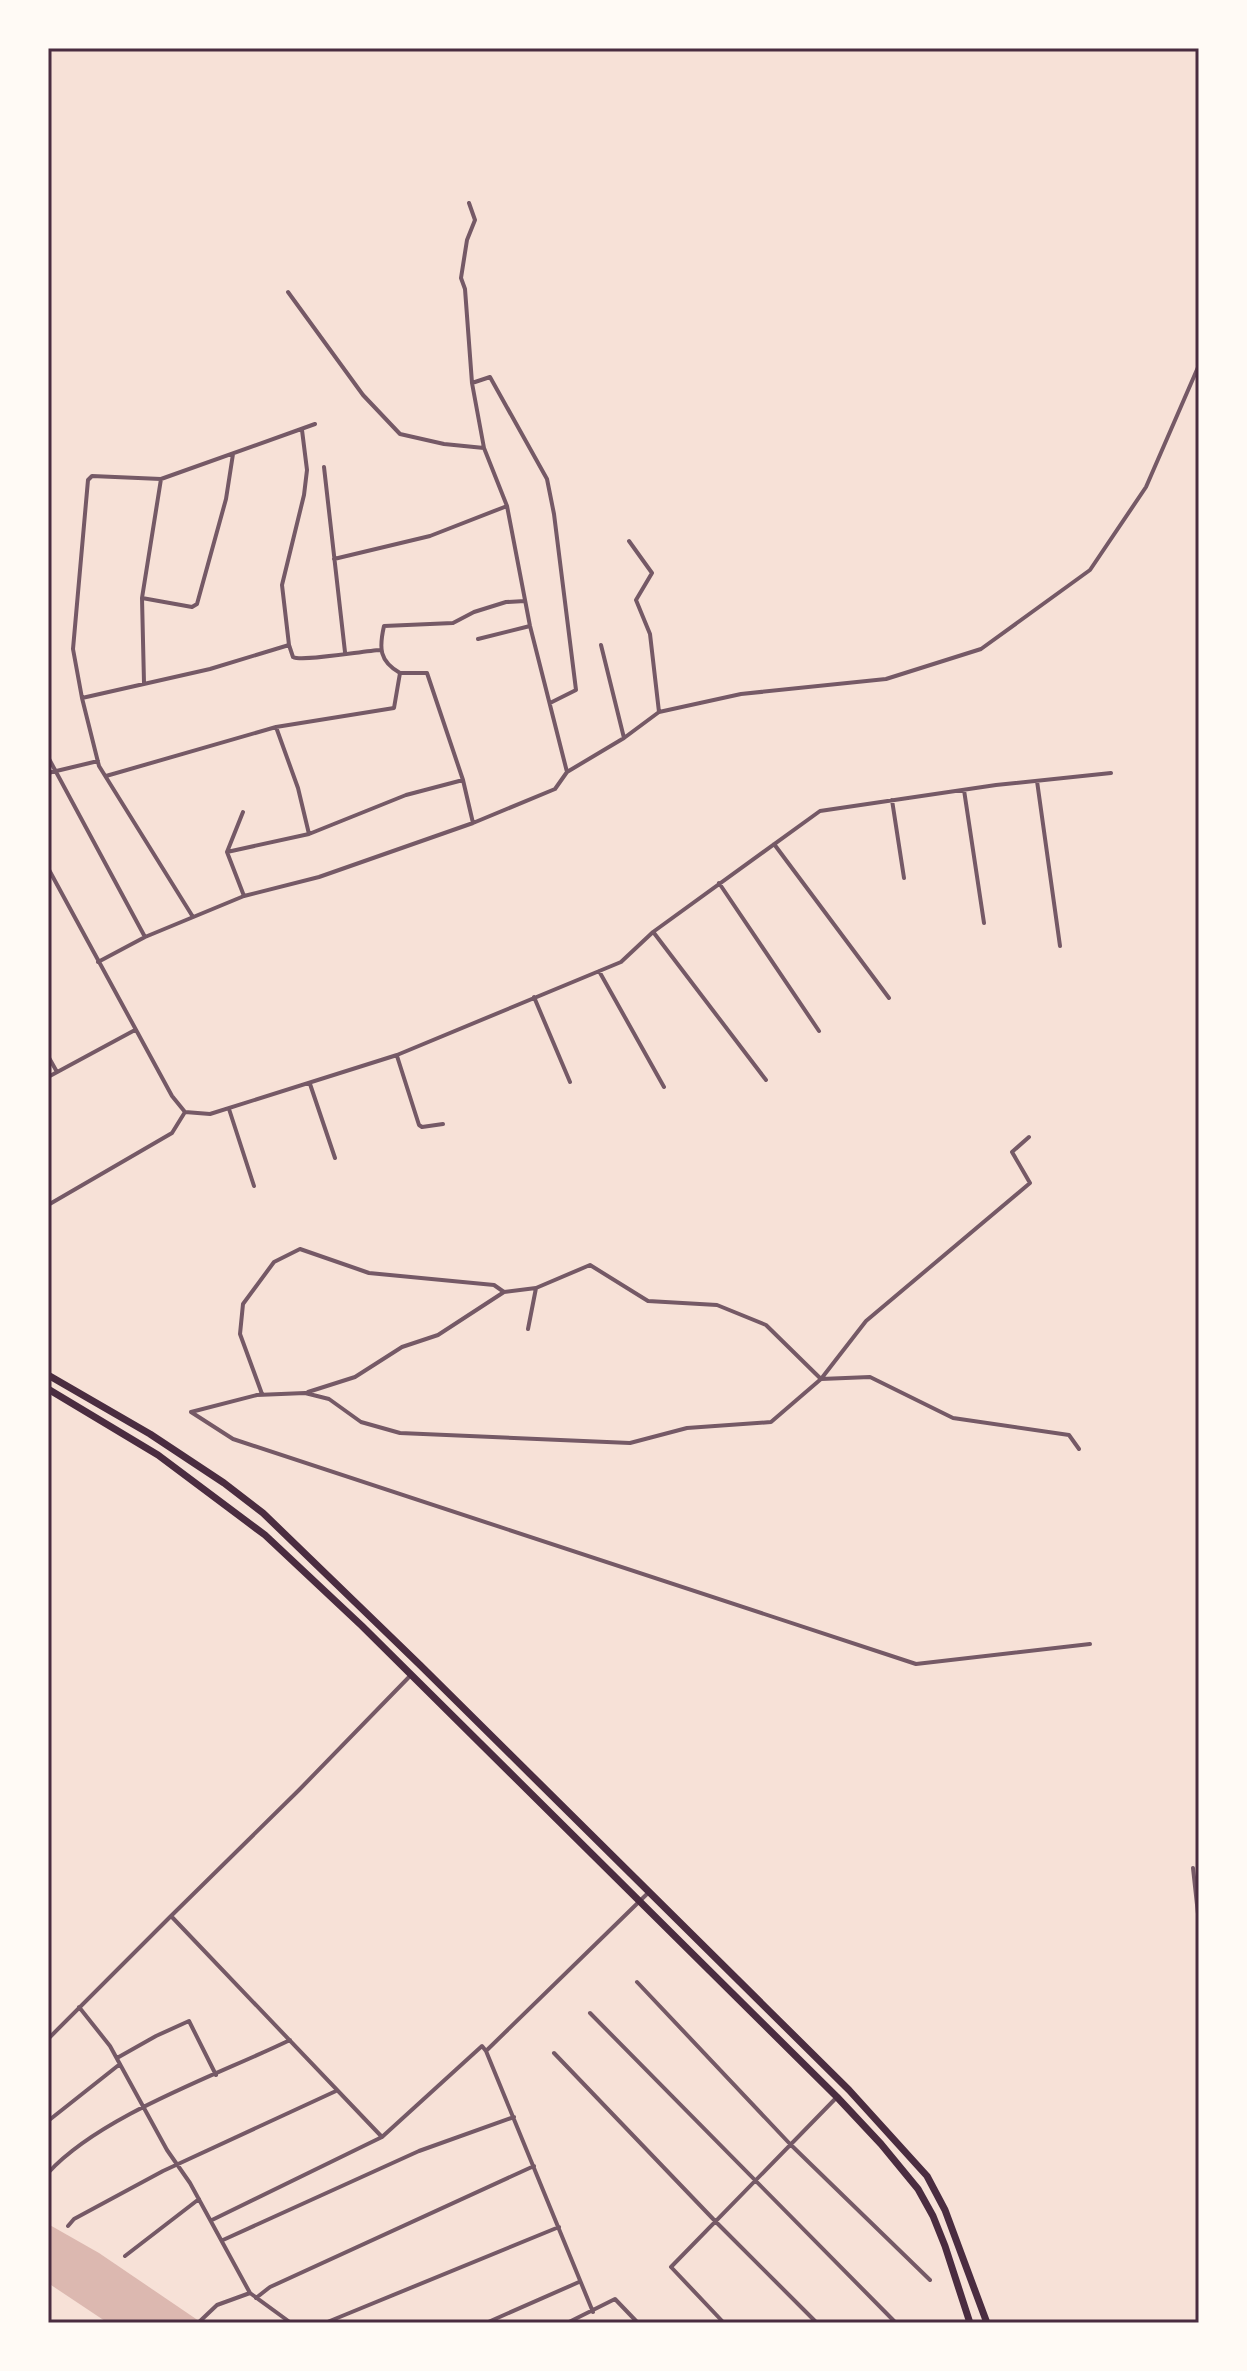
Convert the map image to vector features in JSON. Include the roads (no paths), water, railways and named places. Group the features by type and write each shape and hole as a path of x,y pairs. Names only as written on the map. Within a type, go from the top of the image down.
{"highway":[{"path":"48,1375 163,1443 263,1513 849,2090 927,2176 945,2210 987,2323"},
{"path":"48,1389 158,1455 265,1535 837,2097 918,2189 937,2226 970,2323"}],"street":[{"path":"469,203 475,220 467,240 461,278 465,289 472,383 484,448 507,506 530,626 567,772"},
{"path":"288,292 363,395 400,434 444,444 484,448"},
{"path":"98,962 145,937 244,896 319,877 473,823 555,789 567,772 624,738 659,712 741,694 886,679 981,649 1090,570 1146,487 1199,365"},
{"path":"472,383 490,377 547,479 576,690 550,703"},
{"path":"193,917 98,761 82,698 73,649 88,480 92,476 161,479 315,424"},
{"path":"302,430 307,470 304,495 282,585 289,645 296,660 380,650"},
{"path":"142,598 192,607 197,604 226,499 233,454"},
{"path":"324,467 345,652"},
{"path":"144,684 142,598 161,479"},
{"path":"334,559 430,536 507,506"},
{"path":"629,541 652,573 636,598 650,634 659,712"},
{"path":"473,823 463,780 427,673 400,673 382,659 380,650 384,626 453,623 474,612 506,602 525,601"},
{"path":"478,639 530,626"},
{"path":"82,698 210,669 289,645"},
{"path":"601,645 624,738"},
{"path":"106,776 276,727 394,708 400,673"},
{"path":"276,727 298,788 309,834"},
{"path":"48,757 51,772 145,937"},
{"path":"51,772 98,761"},
{"path":"48,868 160,1077 185,1112 210,1114 397,1055 621,962 653,932 820,811 1111,773"},
{"path":"227,852 309,834 406,795 463,780"},
{"path":"1037,781 1060,946"},
{"path":"964,790 984,923"},
{"path":"892,800 904,878"},
{"path":"243,812 227,852 244,896"},
{"path":"774,844 889,998"},
{"path":"719,883 819,1031"},
{"path":"653,932 766,1080"},
{"path":"599,971 664,1087"},
{"path":"534,997 570,1082"},
{"path":"48,1077 135,1030"},
{"path":"397,1055 419,1125 443,1124"},
{"path":"48,1056 57,1072"},
{"path":"310,1083 335,1158"},
{"path":"229,1109 254,1186"},
{"path":"48,1205 172,1133 185,1112"},
{"path":"1029,1137 1012,1152 1030,1183 866,1321 821,1379 771,1422 687,1428 630,1443 400,1433 361,1422 329,1399 305,1393 262,1394 191,1412 233,1439 916,1664 1090,1644"},
{"path":"262,1394 240,1334 243,1304 274,1262 300,1249 369,1273 494,1285 504,1292"},
{"path":"305,1393 355,1377 402,1347 438,1335 504,1292 536,1288 590,1265 648,1301 717,1305 766,1325 821,1379 870,1377 953,1418 1069,1435 1079,1449"},
{"path":"528,1329 536,1288"},
{"path":"48,2039 410,1676"},
{"path":"1193,1868 1199,1923"},
{"path":"486,2051 648,1893"},
{"path":"171,1916 382,2137"},
{"path":"637,1982 790,2144 930,2280"},
{"path":"79,2007 118,2061 223,2240 250,2293 291,2323"},
{"path":"590,2013 896,2323"},
{"path":"48,2121 118,2061 156,2036 189,2021 216,2075"},
{"path":"48,2173 78,2146 145,2107 290,2040"},
{"path":"211,2221 382,2137 482,2046 593,2312"},
{"path":"554,2053 817,2323"},
{"path":"68,2226 74,2219 177,2164 336,2091"},
{"path":"724,2323 671,2267 837,2097"},
{"path":"223,2240 419,2151 514,2117"},
{"path":"256,2298 270,2287 534,2166"},
{"path":"125,2256 199,2199"},
{"path":"325,2323 559,2227"},
{"path":"486,2323 579,2282"},
{"path":"200,2321 217,2305 250,2293"},
{"path":"567,2323 615,2299 638,2323"}]}
